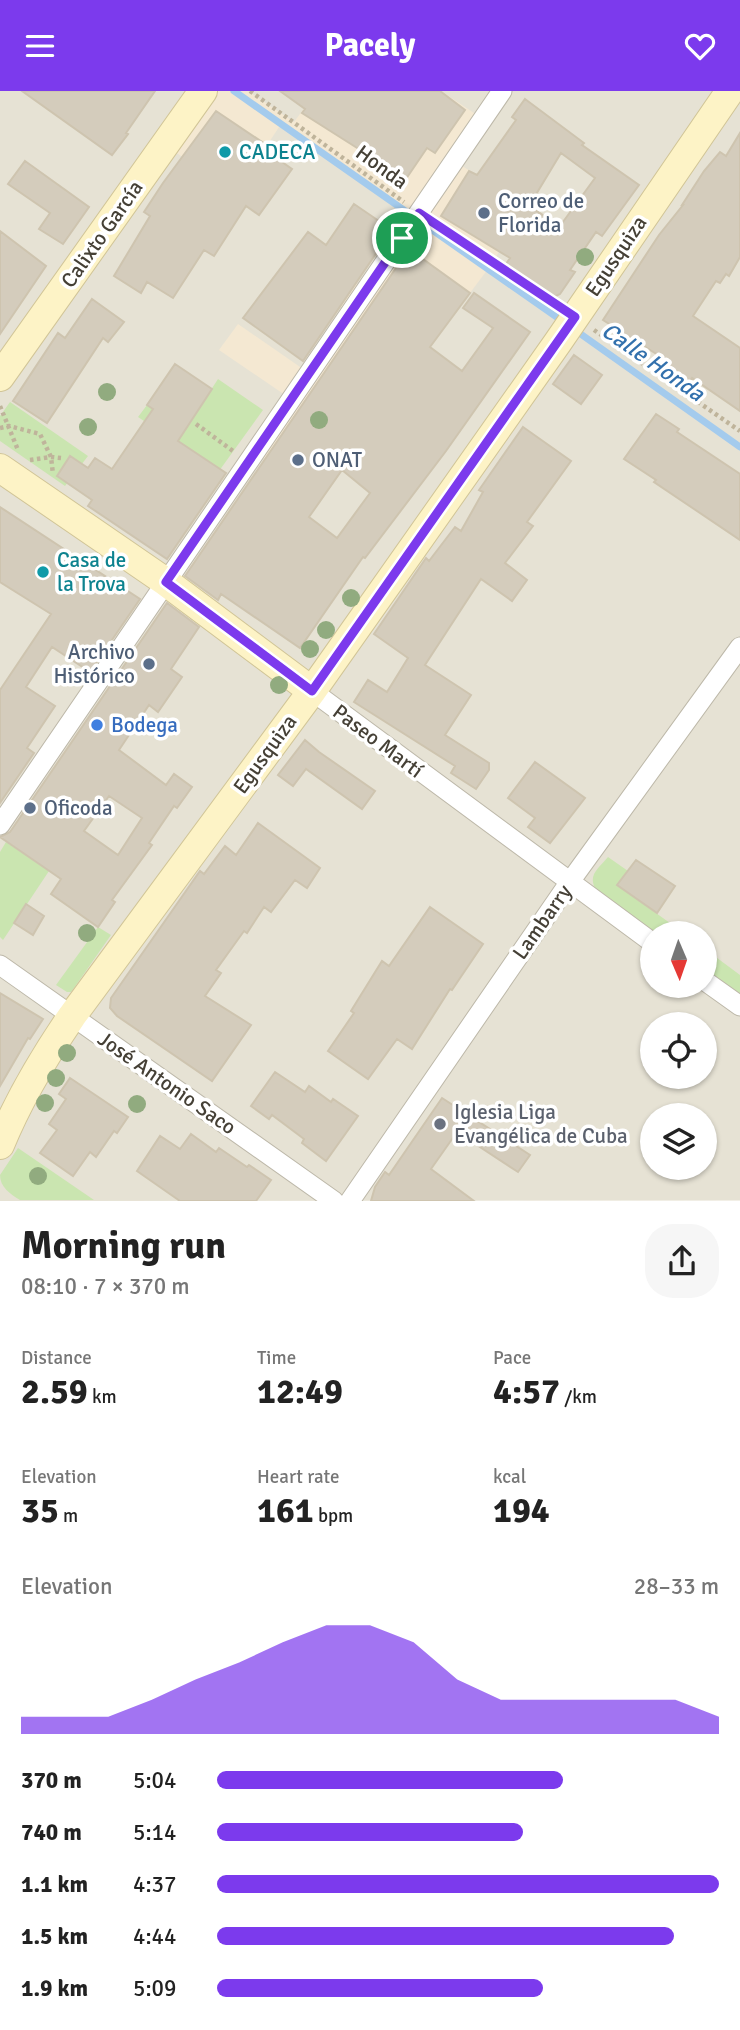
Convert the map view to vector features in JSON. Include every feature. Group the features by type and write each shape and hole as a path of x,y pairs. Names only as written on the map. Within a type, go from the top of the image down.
{"main road":[{"name":"Egusquiza","path":"0,1145 15,1109 40,1062 312,691 558,342 730,91"},
{"name":"Calixto García","path":"0,377 202,93"},
{"name":"Paseo Martí","path":"0,468 166,582 312,691"}],"street":[{"path":"0,825 502,91"},
{"name":"Lambarry","path":"349,1201 569,883 740,647"},
{"name":"Paseo Martí","path":"312,691 640,934"},
{"name":"José Antonio Saco","path":"0,965 334,1201"},
{"path":"718,990 740,1006"}],"path":[{"name":"Honda","path":"250,91 418,214 575,317 740,431"},
{"path":"0,406 22,461 51,457 61,459"},
{"path":"196,424 248,462"},
{"path":"0,428 9,426 40,434 51,457 56,506"}],"shaded area":[{"path":"0,91 740,91 740,1200 0,1201"},
{"path":"206,91 248,91 294,122 317,91 441,91 483,119 454,161 528,207 488,269 401,385 314,492 255,452 350,313 281,268 299,245 366,290 415,219 446,239 281,124 235,194 171,149"},
{"path":"238,324 303,369 285,395 219,350"}],"green space":[{"path":"218,379 263,410 219,471 138,417 147,405 185,430"},
{"path":"10,402 88,456 65,486 0,441 0,416"},
{"path":"6,842 49,871 3,940 0,937 0,852"},
{"path":"608,857 628,871 618,886 667,921 640,923 598,893 593,882 597,870"},
{"path":"98,927 111,935 71,992 67,992 56,985"},
{"path":"718,959 740,975 740,994 718,978"},
{"path":"18,1148 94,1200 20,1200 4,1187 0,1179"}],"building":[{"path":"22,91 155,91 112,155"},
{"path":"280,91 440,91 465,110 435,153 427,148 406,179 302,113 305,109"},
{"path":"525,99 584,143 582,145 639,185 602,236 596,232 570,270 575,272 556,296 545,295 504,267 510,258 441,216 469,171 477,175 516,120 512,117","holes":["561,153 595,178 560,226 529,206"]},
{"path":"216,111 268,146 265,150 292,169 259,215 246,206 214,256 204,250 173,298 147,282 141,293 114,276 150,216 144,212"},
{"path":"740,133 740,257 729,276 726,274 720,283 716,281 693,316 740,348 740,411 692,378 690,381 667,365 669,362 603,320 704,171 720,152 726,156"},
{"path":"25,161 89,207 63,244 39,229 50,213 8,184"},
{"path":"354,204 392,230 303,361 243,318 308,232 326,245"},
{"path":"0,231 46,266 0,334"},
{"path":"409,249 470,293 430,347 462,371 493,328 463,308 474,293 530,332 446,451 365,558 363,557 300,648 221,594 218,600 185,576","holes":["342,470 370,493 337,538 309,517"]},
{"path":"92,299 124,322 108,342 103,338 47,423 13,401 58,333 65,338"},
{"path":"574,355 602,375 581,404 553,384"},
{"path":"175,364 212,389 178,441 226,473 167,559 88,506 92,500 57,476 70,456 88,468 95,458 112,469 153,409 147,405"},
{"path":"656,414 679,429 677,432 740,474 740,540 624,459"},
{"path":"523,427 571,461 527,522 533,526 505,563 527,580 512,601 481,579 425,665 471,695 445,735 489,763 489,770 476,789 451,773 455,766 354,702 368,680 387,692 408,658 374,634 426,558 429,561 455,527 461,531 483,492 479,490"},
{"path":"0,507 140,599 90,672 52,647 26,687 55,706 27,748 34,753 0,803 0,690 51,614 0,582"},
{"path":"167,603 199,627 171,669 182,677 158,712 149,705 119,750 166,785 174,774 192,787 177,808 174,806 149,843 152,845 112,900 115,902 98,927 51,894 61,879 0,837 10,832","holes":["109,796 142,818 118,855 84,831"]},
{"path":"305,740 375,791 362,809 306,769 293,786 278,775"},
{"path":"535,762 585,798 550,843 528,827 535,818 508,798"},
{"path":"258,823 320,868 307,888 295,880 271,912 264,907 247,933 244,931 216,970 221,973 205,996 251,1025 212,1081 117,1016 110,1008 111,998 200,871 204,874 225,846 236,855"},
{"path":"636,860 675,886 657,913 617,885"},
{"path":"26,904 44,916 33,935 14,923"},
{"path":"430,907 483,944 452,990 450,989 412,1049 397,1039 368,1079 328,1051 354,1013 351,1011 382,961 389,966"},
{"path":"0,993 43,1019 30,1039 28,1038 0,1086"},
{"path":"275,1072 305,1092 309,1086 331,1102 333,1099 358,1116 326,1161 302,1143 304,1139 272,1115 269,1119 251,1106"},
{"path":"70,1078 128,1117 117,1133 114,1131 96,1157 90,1152 73,1176 40,1153 57,1130 49,1124 66,1099 59,1094"},
{"path":"442,1098 530,1155 518,1172 457,1132 431,1169 474,1201 371,1201 375,1187 385,1172 389,1175"},
{"path":"191,1134 216,1152 219,1148 271,1180 256,1201 180,1201 137,1171 160,1136 180,1149"}],"waterway":[{"name":"Calle Honda","path":"234,91 565,323"},
{"name":"Calle Honda","path":"575,330 740,447"}],"place":[{"name":"CADECA","path":"225,152"},
{"name":"Correo de Florida","path":"484,213"},
{"name":"ONAT","path":"298,460"},
{"name":"Casa de la Trova","path":"43,572"},
{"name":"Archivo Histórico","path":"149,664"},
{"name":"Bodega","path":"97,725"},
{"name":"Oficoda","path":"30,808"},
{"name":"Iglesia Liga Evangélica de Cuba","path":"440,1124"}],"route":[{"path":"419,213 575,317 312,691 166,582 402,238 419,213"}]}
